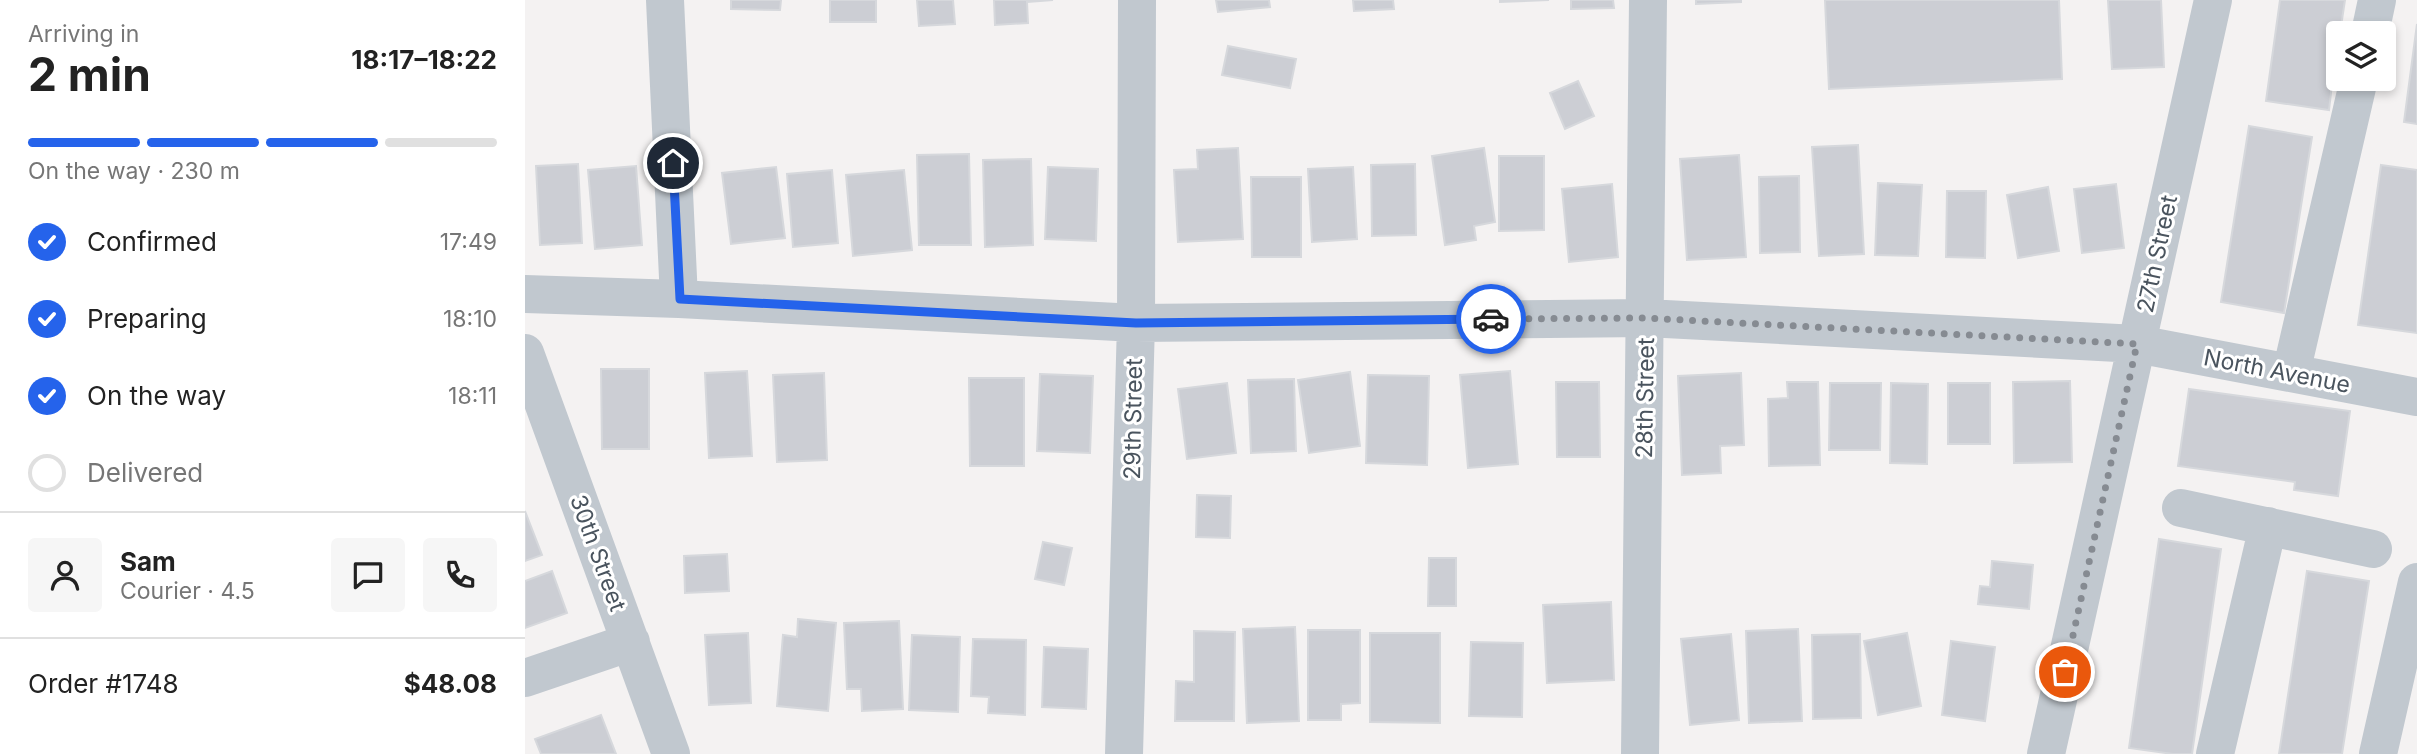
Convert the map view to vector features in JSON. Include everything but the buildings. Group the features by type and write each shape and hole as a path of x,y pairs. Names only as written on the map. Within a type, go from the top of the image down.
{"street":[{"path":"665,0 680,299"},
{"name":"29th Street","path":"1124,754 1136,323 1137,0"},
{"name":"28th Street","path":"1640,754 1648,0"},
{"name":"27th Street","path":"2046,754 2213,0"},
{"path":"2372,21 2377,0"},
{"path":"2291,373 2356,91"},
{"name":"North Avenue","path":"525,294 680,299 1136,323 1646,318 2137,344 2417,397"},
{"name":"30th Street","path":"525,353 671,754"},
{"path":"2181,508 2373,549"},
{"path":"2215,754 2268,526"},
{"path":"2378,754 2417,582"},
{"path":"525,678 631,642"}],"way so far":[{"path":"1491,319 1646,318 2137,344 2065,672"}],"route":[{"path":"673,163 680,299 1136,323 1491,319"}]}
